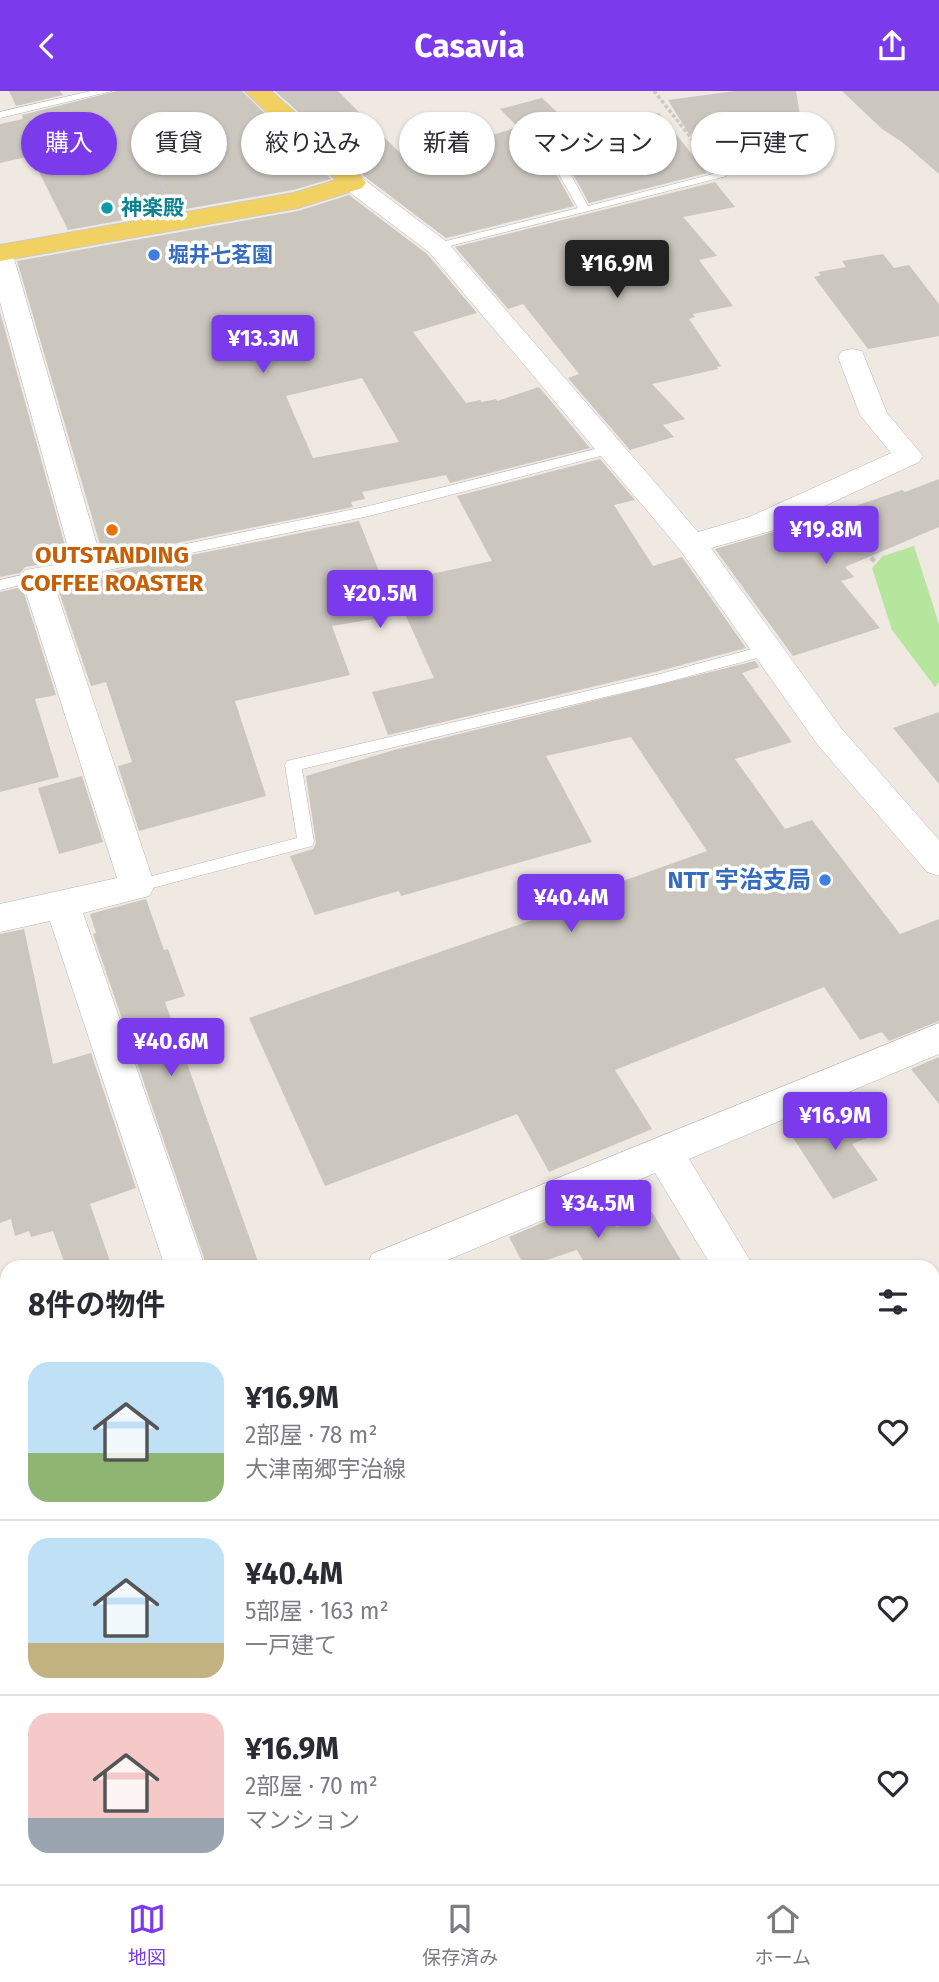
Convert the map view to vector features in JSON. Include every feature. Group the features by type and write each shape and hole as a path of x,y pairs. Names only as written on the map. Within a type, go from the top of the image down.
{"main road":[{"path":"257,91 280,112"},
{"path":"0,254 298,200 353,183 345,175"}],"street":[{"path":"353,183 438,247 692,544 829,736 939,863"},
{"path":"0,254 89,569 36,577 137,886 0,918"},
{"path":"692,544 760,524 909,456 874,415 852,358"},
{"path":"62,905 183,1260"},
{"path":"403,1260 939,1038"},
{"path":"663,1152 730,1260"}],"lane":[{"path":"0,115 106,91"},
{"path":"565,175 584,209"},
{"path":"438,247 721,176"},
{"path":"89,569 369,511 611,449"},
{"path":"0,585 36,577"},
{"path":"137,886 306,842 293,765 660,679 767,650"}],"path":[{"path":"654,91 721,176"},
{"path":"227,160 232,169"},
{"path":"157,175 169,197"},
{"path":"804,504 877,563"}],"green space":[{"path":"914,546 939,624 939,682 935,687 892,630 872,568 883,556"}],"building":[{"path":"9,91 60,91 63,95 16,106"},
{"path":"117,91 242,91 263,112 241,112 241,175 327,175 331,179 293,190 68,230 40,175 117,175 117,112 34,112"},
{"path":"275,91 338,91 359,112 298,112"},
{"path":"735,91 796,91 800,112 691,112 689,134 668,100"},
{"path":"842,91 939,91 939,174 902,142 882,129"},
{"path":"542,98 557,112 509,112 509,118 500,109"},
{"path":"21,119 21,158 0,163 0,124"},
{"path":"509,130 509,175 557,175 574,206 446,238 364,176 385,175 385,138 399,152 399,175 495,175 495,134"},
{"path":"677,136 691,153 691,175 699,175 589,203 574,175 677,175"},
{"path":"715,182 735,207 683,217 717,256 699,260 733,306 693,314 695,317 689,319 721,366 717,367 718,369 652,384 685,419 663,425 674,437 630,450 568,378 579,374 523,304 508,309 455,247"},
{"path":"349,195 427,254 477,313 413,332 466,403 497,401 539,387 590,448 450,483 446,475 362,492 365,499 351,502 353,507 104,558 17,261 298,211","holes":["362,378 399,442 313,458 286,396"]},
{"path":"883,254 894,268 909,265 939,304 939,336 868,349 814,277 821,275 818,272 846,267 842,261"},
{"path":"0,312 69,560 25,567 20,573 0,577"},
{"path":"600,459 635,500 614,505 653,566 682,557 746,648 388,735 372,692 434,678 405,614 332,626 350,675 235,701 266,796 139,831 118,766 132,762 106,682 91,686 57,586 100,579 104,573 359,521 384,584 492,561 457,496"},
{"path":"939,479 939,527 845,567 854,577 841,581 880,628 793,656 715,549 808,522 836,510 838,512 902,490 905,492"},
{"path":"22,587 56,695 35,699 59,777 0,792 0,592"},
{"path":"755,661 759,667 742,673 792,742 735,759 785,829 812,820 900,934 939,919 939,1021 889,1041 882,1032 860,1040 824,987 615,1070 652,1129 549,1172 517,1114 325,1186 249,1018 622,889 620,882 707,851 631,737 546,756 592,842 401,896 399,891 315,915 290,856 313,849 316,843 306,776 394,750"},
{"path":"939,712 939,784 893,728"},
{"path":"82,776 103,842 59,854 38,788"},
{"path":"146,899 164,950 168,949 185,996 165,1002 257,1260 205,1260 93,934 96,933 90,914"},
{"path":"24,929 53,1064 91,1053 136,1188 90,1204 110,1260 63,1260 53,1231 31,1237 29,1231 15,1236 11,1219 0,1223 0,934"},
{"path":"939,1057 939,1104 911,1069"},
{"path":"845,1107 867,1138 852,1144 878,1180 833,1199 788,1130"},
{"path":"599,1199 617,1227 652,1212 681,1260 583,1260 577,1250 546,1260 521,1260 509,1237"}],"place":[{"name":"神楽殿","path":"107,208"},
{"name":"堀井七茗園","path":"154,255"},
{"name":"OUTSTANDING COFFEE ROASTER","path":"112,530"},
{"name":"NTT 宇治支局","path":"825,880"}]}
